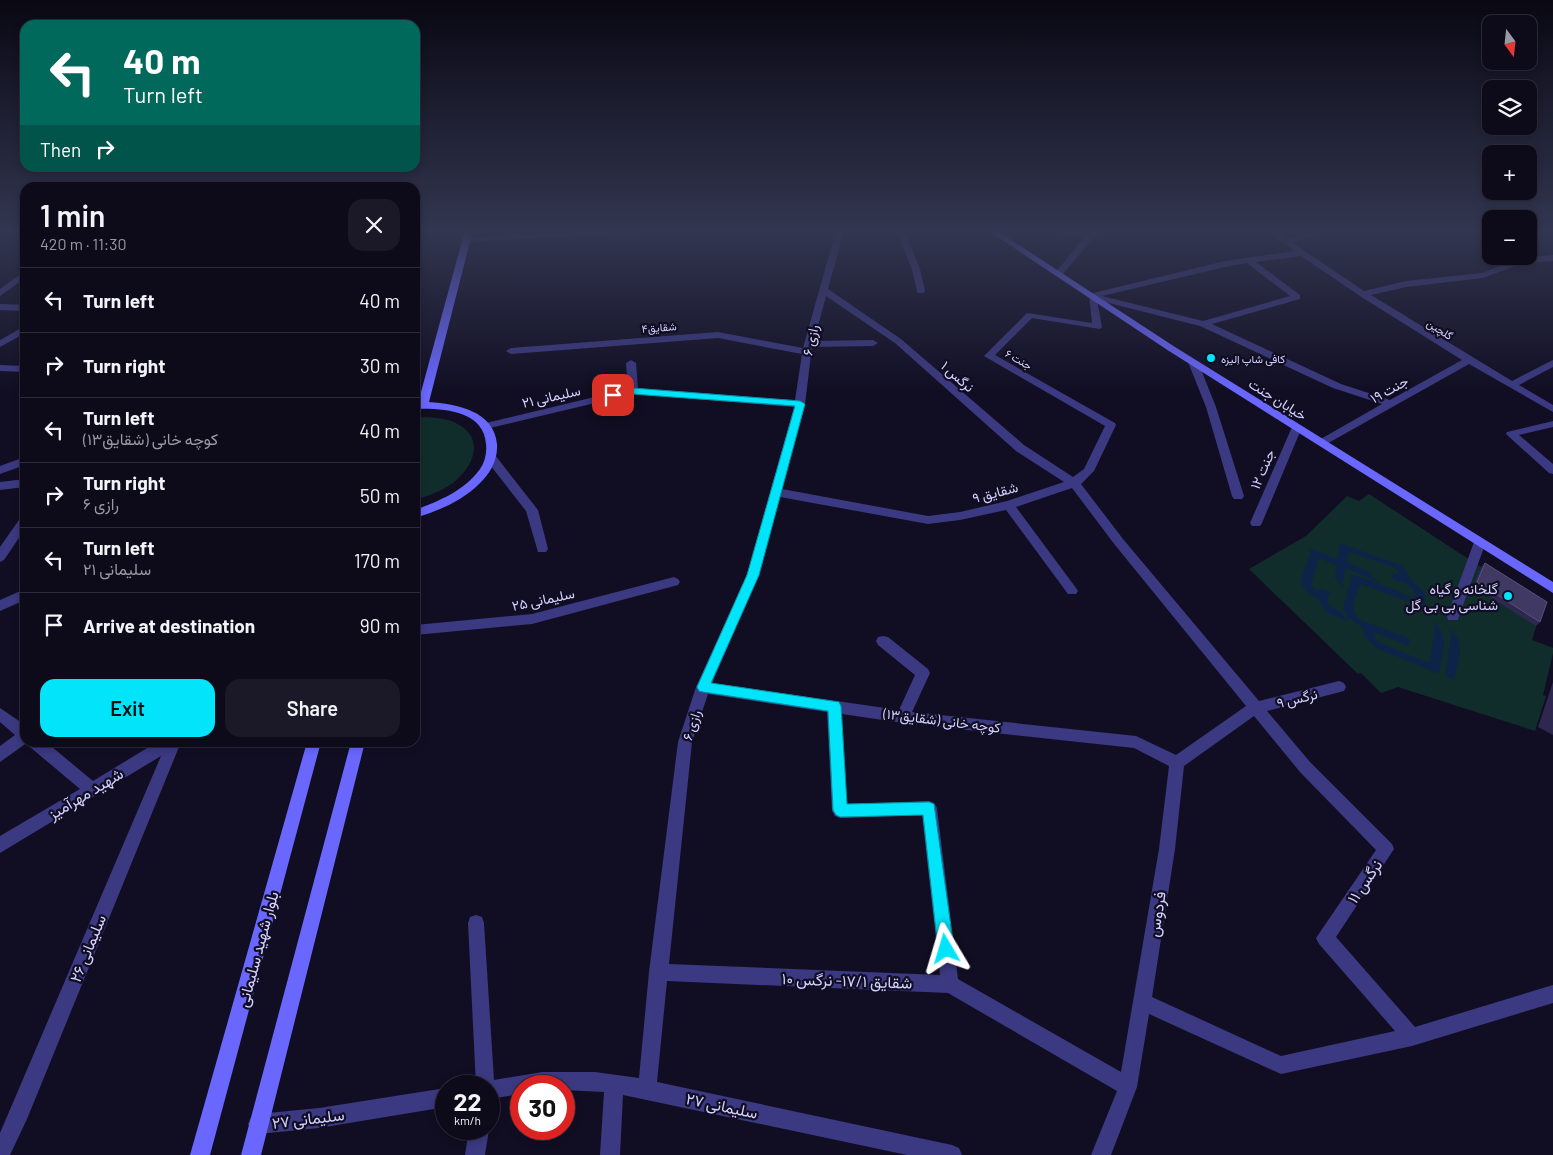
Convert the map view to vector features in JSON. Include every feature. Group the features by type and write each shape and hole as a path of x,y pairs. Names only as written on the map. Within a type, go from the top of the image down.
{"main road":[{"path":"420,402 454,284"},
{"name":"خیابان جنت","path":"1075,284 1193,362 1553,588"},
{"path":"420,406 443,406 461,410 476,417 486,426 493,441 491,458 484,472 467,489 436,507 420,512"},
{"name":"بلوار شهید سلیمانی","path":"200,1155 313,747"},
{"path":"252,1155 258,1124 357,747"}],"street":[{"path":"0,293 12,284"},
{"name":"رازی ۶","path":"647,1089 658,972 685,742 703,687 753,575 800,404 808,348 824,284"},
{"path":"919,284 921,291"},
{"path":"1092,296 1140,284"},
{"path":"1203,324 1297,297 1280,284"},
{"name":"گلچین","path":"1348,284 1469,360 1553,408"},
{"path":"1363,294 1407,284"},
{"name":"نرگس ۱","path":"822,290 898,341 1020,448 1074,483 1119,542 1256,708"},
{"path":"1092,296 1203,324 1294,364 1337,386 1391,404"},
{"name":"جنت ۶","path":"1042,387 989,356 1030,315 1097,327 1092,296"},
{"path":"0,306 20,308"},
{"path":"0,344 20,332"},
{"name":"شقایق۴","path":"511,351 718,335 808,348 873,343"},
{"name":"جنت ۱۹","path":"1323,442 1469,360"},
{"path":"1193,362 1211,407 1238,496"},
{"path":"631,363 632,391"},
{"path":"1513,384 1553,363"},
{"path":"0,368 20,369"},
{"name":"شقایق ۹","path":"776,492 928,520 960,516 1009,506 1074,483 1088,471 1112,425 1042,387"},
{"name":"سلیمانی ۲۱","path":"486,426 632,391 800,404"},
{"path":"1553,424 1511,434 1553,470"},
{"name":"جنت ۱۲","path":"1256,523 1297,427"},
{"path":"491,458 532,510 542,549"},
{"path":"0,470 20,463"},
{"path":"0,486 20,484"},
{"path":"1009,506 1072,591"},
{"path":"0,557 20,527"},
{"path":"1453,616 1480,542"},
{"name":"سلیمانی ۲۵","path":"420,630 532,619 674,582"},
{"path":"0,606 20,596"},
{"path":"883,641 923,673 903,717"},
{"name":"کوچه خانی (شقایق۱۳)","path":"703,687 903,717 1136,742 1177,763"},
{"name":"نرگس ۹","path":"1256,708 1339,687"},
{"path":"834,706 840,810 929,808 950,984"},
{"path":"1177,763 1256,708"},
{"name":"نرگس ۱۱","path":"1256,708 1305,767 1386,849 1325,938 1412,1037"},
{"path":"0,714 20,731"},
{"path":"0,755 20,739"},
{"path":"41,747 91,790"},
{"name":"شهید مهرآمیز","path":"0,844 164,747"},
{"name":"سلیمانی ۲۶","path":"0,1154 20,1112 171,747"},
{"name":"فردوس","path":"1100,1155 1128,1087 1167,850 1177,763"},
{"path":"476,923 484,1075"},
{"name":"شقایق ۱۷/۱- نرگس ۱۰","path":"658,972 950,984 1128,1087"},
{"path":"1143,1002 1282,1065 1412,1037 1553,994"},
{"name":"سلیمانی ۲۷","path":"500,1088 542,1081 595,1081 647,1089 952,1155"},
{"path":"610,1155 614,1084"},
{"name":"سلیمانی ۲۷","path":"258,1124 319,1118 435,1100"},
{"path":"475,1155 477,1140"}],"green space":[{"path":"420,418 440,418 461,426 473,440 474,447 470,463 460,477 435,493 420,498"},
{"path":"1369,494 1542,607 1532,640 1553,648 1553,653 1543,695 1546,696 1535,731 1398,687 1381,693 1361,673 1358,674 1249,569 1306,536 1347,496 1359,501"}],"water":[{"path":"1340,543 1400,565 1426,596 1425,604 1423,605 1415,597 1410,587 1392,579 1392,573 1400,575 1396,569 1349,552 1347,562 1367,571 1378,582 1346,568 1342,583 1344,588 1335,578 1336,565 1319,558 1311,585 1318,592 1320,588 1330,592 1329,605 1341,613 1349,622 1329,614 1322,607 1318,599 1309,594 1303,587 1301,580 1311,549 1337,559"},
{"path":"1352,574 1400,592 1417,603 1422,609 1409,602 1360,584 1354,603 1357,616 1361,620 1410,639 1409,646 1373,632 1375,638 1380,643 1429,663 1435,630 1433,621 1439,627 1444,639 1444,646 1439,674 1376,648 1365,637 1362,627 1348,618 1343,609"},
{"path":"1449,628 1455,633 1460,646 1454,680 1445,676 1451,635"}],"building":[{"name":"گلخانه و گیاه شناسی بی بی گل","path":"1485,563 1547,602 1540,622 1477,582"}],"place":[{"name":"کافی شاپ اِلیزه","path":"1211,358"},
{"name":"گلخانه و گیاه شناسی بی بی گل","path":"1508,596"}],"route":[{"path":"613,395 632,391 800,404 753,575 703,687 834,706 840,810 929,808 946,949"}]}
